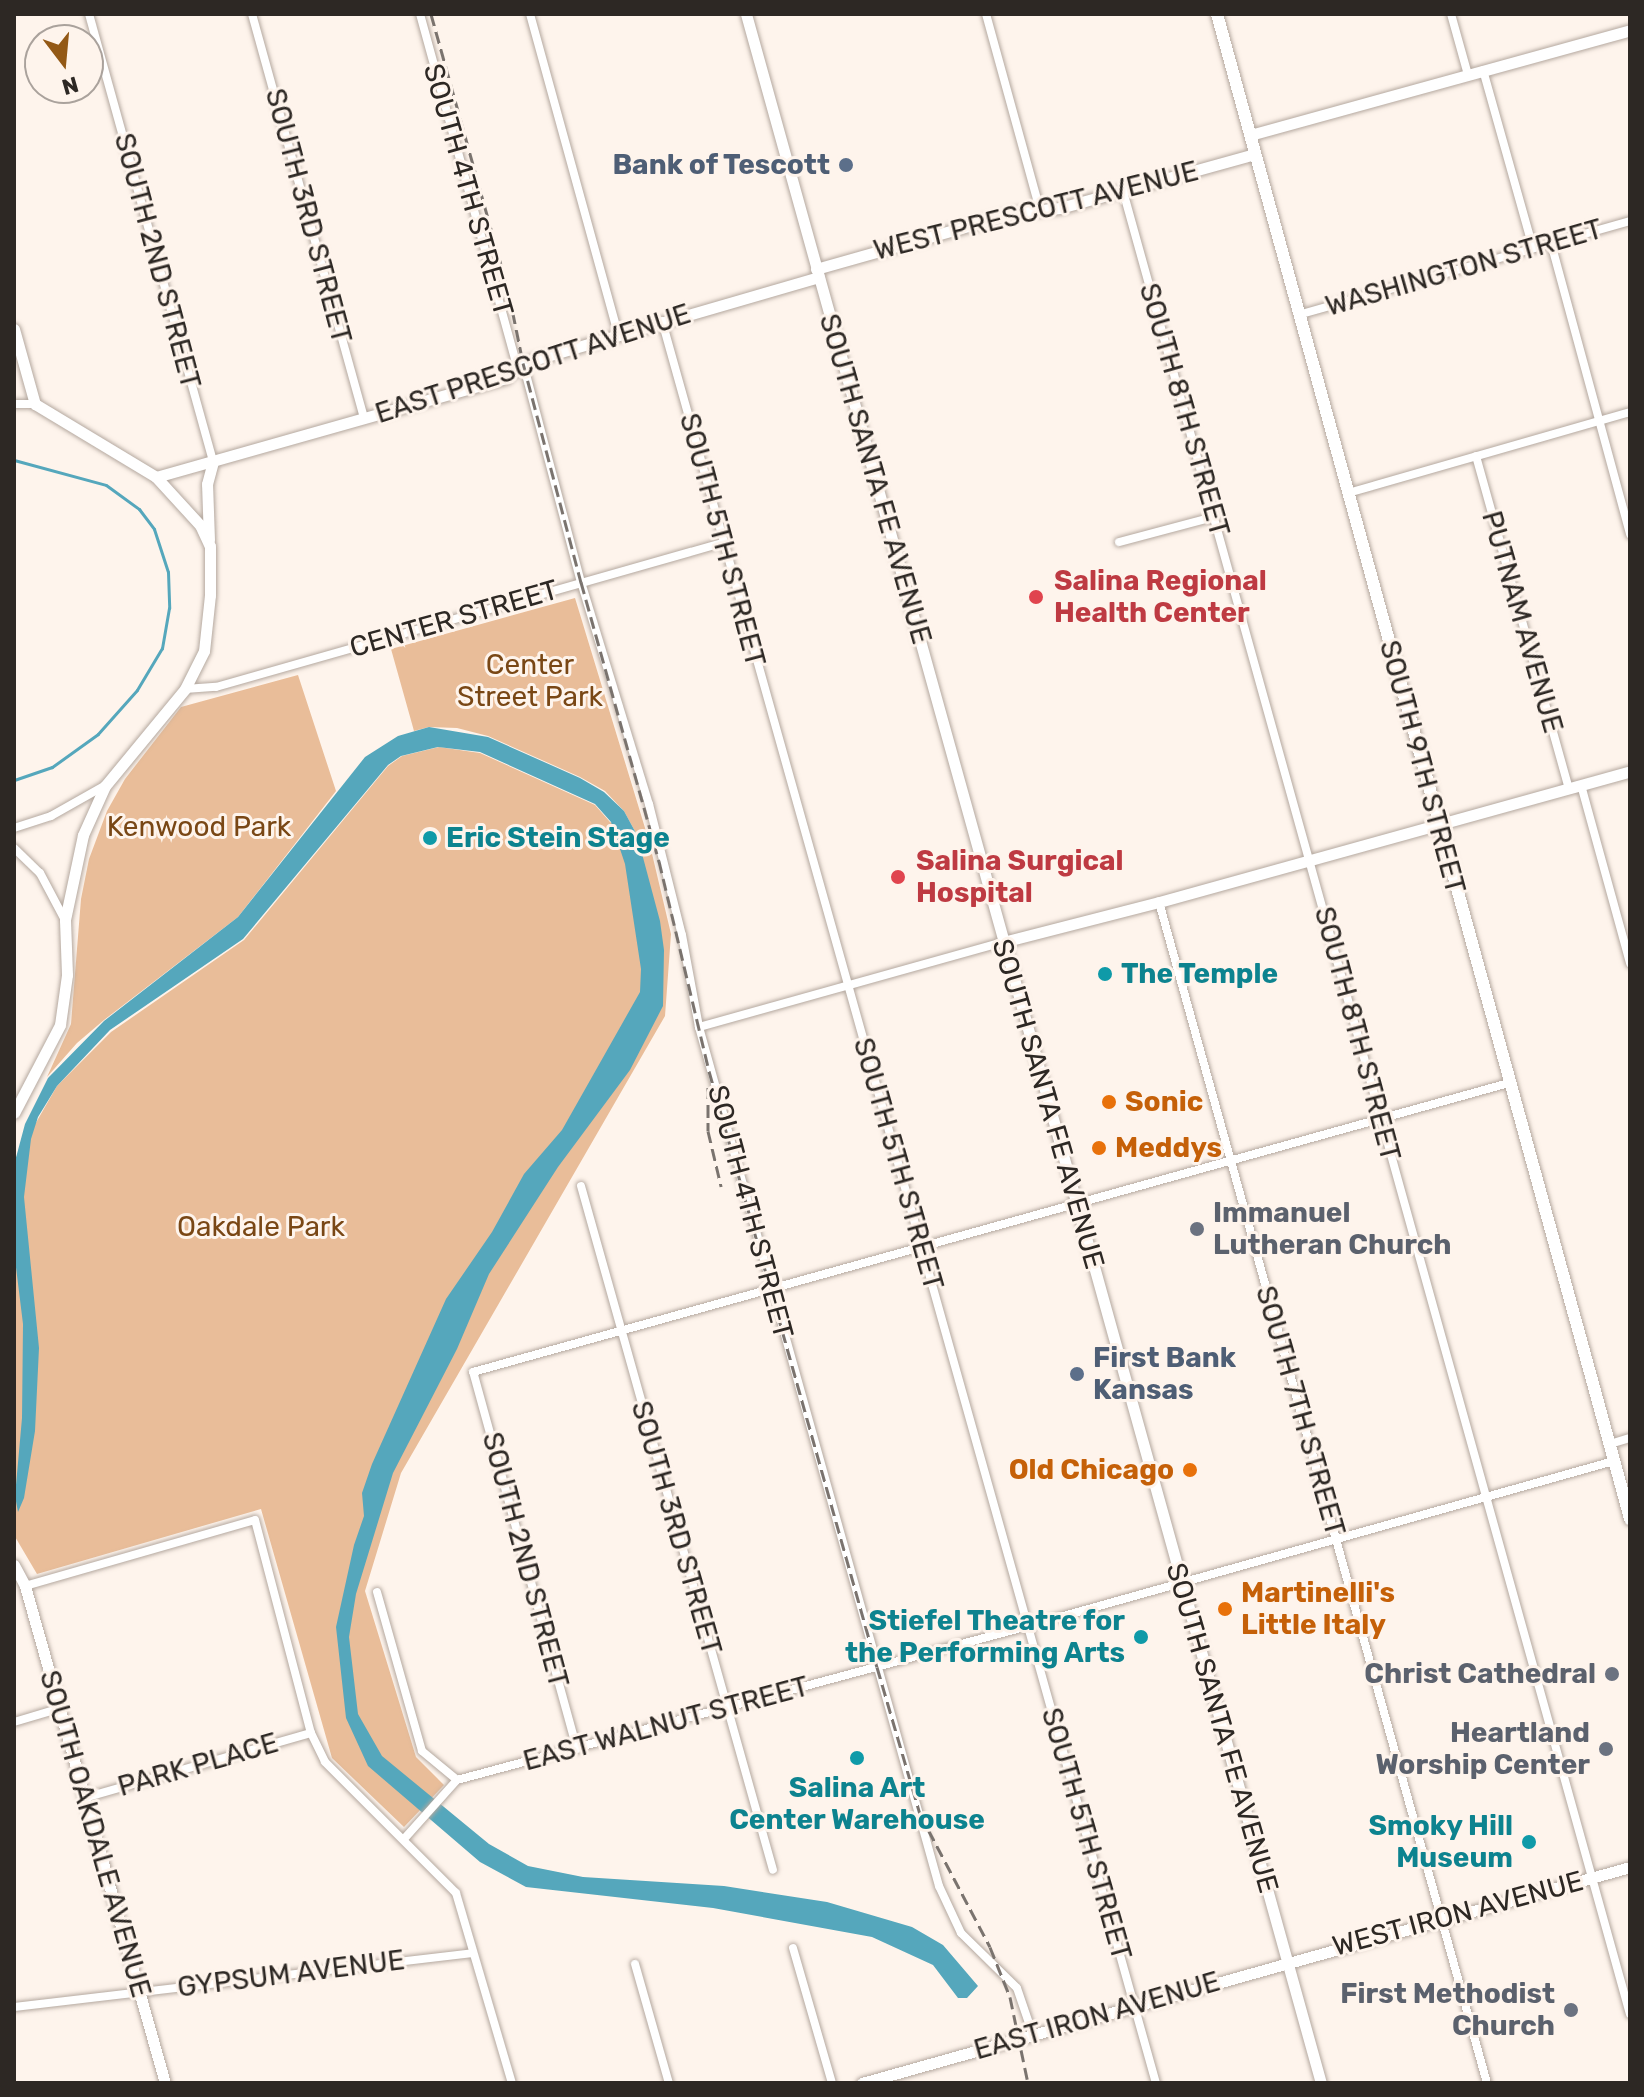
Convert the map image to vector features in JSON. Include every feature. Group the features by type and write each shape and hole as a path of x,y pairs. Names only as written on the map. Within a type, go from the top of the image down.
{"main road":[{"name":"SOUTH 9TH STREET","path":"1217,14 1630,1519"}],"street":[{"name":"SOUTH 2ND STREET","path":"89,14 213,462"},
{"name":"SOUTH 3RD STREET","path":"252,14 364,418"},
{"name":"SOUTH 4TH STREET","path":"420,14 581,582 649,804 682,935 699,1027 939,1886 961,1933 1017,1988 1033,2035"},
{"path":"530,14 618,334"},
{"name":"SOUTH SANTA FE AVENUE","path":"746,14 1321,2083"},
{"path":"986,14 1040,210"},
{"path":"1451,14 1468,75"},
{"path":"1250,135 1630,30"},
{"path":"1483,70 1533,248"},
{"name":"WEST PRESCOTT AVENUE","path":"818,273 1014,213 1123,191 1255,154"},
{"name":"SOUTH 8TH STREET","path":"1123,191 1630,2014"},
{"name":"WASHINGTON STREET","path":"1298,315 1630,221"},
{"path":"1551,243 1630,534"},
{"name":"EAST PRESCOTT AVENUE","path":"156,477 506,378 520,364 818,273"},
{"name":"SOUTH 5TH STREET","path":"662,321 1156,2083"},
{"path":"14,329 35,404"},
{"path":"14,404 35,404 156,477 200,525 210,546"},
{"path":"1348,493 1630,412"},
{"name":"PUTNAM AVENUE","path":"1476,456 1630,963"},
{"path":"14,1113 60,1025 67,975 65,920 83,835 105,786 185,689 207,640 210,546 207,484 213,462"},
{"path":"1119,542 1213,517"},
{"name":"CENTER STREET","path":"185,689 216,687 722,543"},
{"path":"699,1027 1630,771"},
{"path":"14,828 51,816 105,786"},
{"path":"14,848 40,873 65,920"},
{"name":"SOUTH 7TH STREET","path":"1159,902 1487,2083"},
{"path":"620,1330 1509,1083"},
{"name":"SOUTH 3RD STREET","path":"581,1186 773,1870"},
{"name":"SOUTH 2ND STREET","path":"577,1749 473,1372 620,1330"},
{"path":"1610,1444 1630,1438"},
{"name":"EAST WALNUT STREET","path":"457,1780 1028,1626 1614,1461"},
{"path":"25,1586 255,1520 311,1733 325,1762 456,1893 512,2083"},
{"name":"SOUTH OAKDALE AVENUE","path":"14,1565 25,1586 165,2083"},
{"path":"377,1592 422,1751 457,1780 404,1839"},
{"path":"14,1722 58,1709"},
{"name":"PARK PLACE","path":"84,1798 311,1733"},
{"name":"WEST IRON AVENUE","path":"1287,1962 1630,1867"},
{"path":"793,1948 832,2083"},
{"name":"GYPSUM AVENUE","path":"14,2007 473,1953"},
{"name":"EAST IRON AVENUE","path":"862,2083 1287,1962"},
{"path":"635,1964 669,2083"}],"green space":[{"name":"Oakdale Park","path":"575,598 649,841 671,934 665,1016 401,1473 365,1591 416,1757 444,1785 404,1827 332,1758 261,1509 37,1574 14,1535 14,1161 57,1086 111,1032 244,940 388,766 402,756 439,747 480,753 595,805 610,822 637,835 624,811 605,791 580,777 488,736 457,728 429,727 414,731 391,649"},
{"name":"Kenwood Park","path":"298,675 336,791 238,917 104,1020 77,1043 47,1077 71,1024 81,899 89,859 107,811 125,779 181,707"}],"water":[{"path":"429,727 488,737 580,778 604,792 624,811 637,835 660,921 664,950 663,1006 630,1070 558,1167 489,1274 457,1349 393,1473 356,1594 349,1637 358,1714 382,1756 489,1844 528,1866 583,1877 724,1886 827,1902 912,1927 943,1945 978,1986 967,1998 958,1998 933,1965 872,1937 713,1908 526,1887 480,1862 368,1766 346,1718 336,1627 354,1545 364,1516 362,1493 372,1464 446,1299 492,1232 524,1174 562,1130 640,992 641,969 625,864 611,822 595,804 480,752 438,747 401,756 388,765 243,939 110,1030 57,1086 38,1117 31,1139 24,1197 39,1348 35,1431 24,1498 18,1512 15,1496 22,1418 23,1324 14,1251 14,1165 25,1124 48,1078 104,1021 238,917 365,757 398,736"}],"waterway":[{"path":"14,460 106,485 139,509 154,529 168,572 169,608 162,648 137,690 98,734 52,767 14,780"}],"railway":[{"path":"431,14 509,294 523,363 581,582 659,861 709,1071 877,1667 920,1814 990,1947 1010,1997 1028,2083"},
{"path":"708,1087 708,1131 721,1186"}],"place":[{"name":"Bank of Tescott","path":"846,165"},
{"name":"Salina Regional Health Center","path":"1036,597"},
{"name":"Eric Stein Stage","path":"430,838"},
{"name":"Salina Surgical Hospital","path":"898,877"},
{"name":"The Temple","path":"1105,974"},
{"name":"Sonic","path":"1109,1102"},
{"name":"Meddys","path":"1099,1148"},
{"name":"Immanuel Lutheran Church","path":"1197,1229"},
{"name":"First Bank Kansas","path":"1077,1374"},
{"name":"Old Chicago","path":"1190,1470"},
{"name":"Martinelli's Little Italy","path":"1225,1609"},
{"name":"Stiefel Theatre for the Performing Arts","path":"1141,1637"},
{"name":"Christ Cathedral","path":"1612,1674"},
{"name":"Heartland Worship Center","path":"1606,1749"},
{"name":"Salina Art Center Warehouse","path":"857,1758"},
{"name":"Smoky Hill Museum","path":"1529,1842"},
{"name":"First Methodist Church","path":"1571,2010"}],"park label":[{"name":"Center Street Park","path":"530,681"}]}
